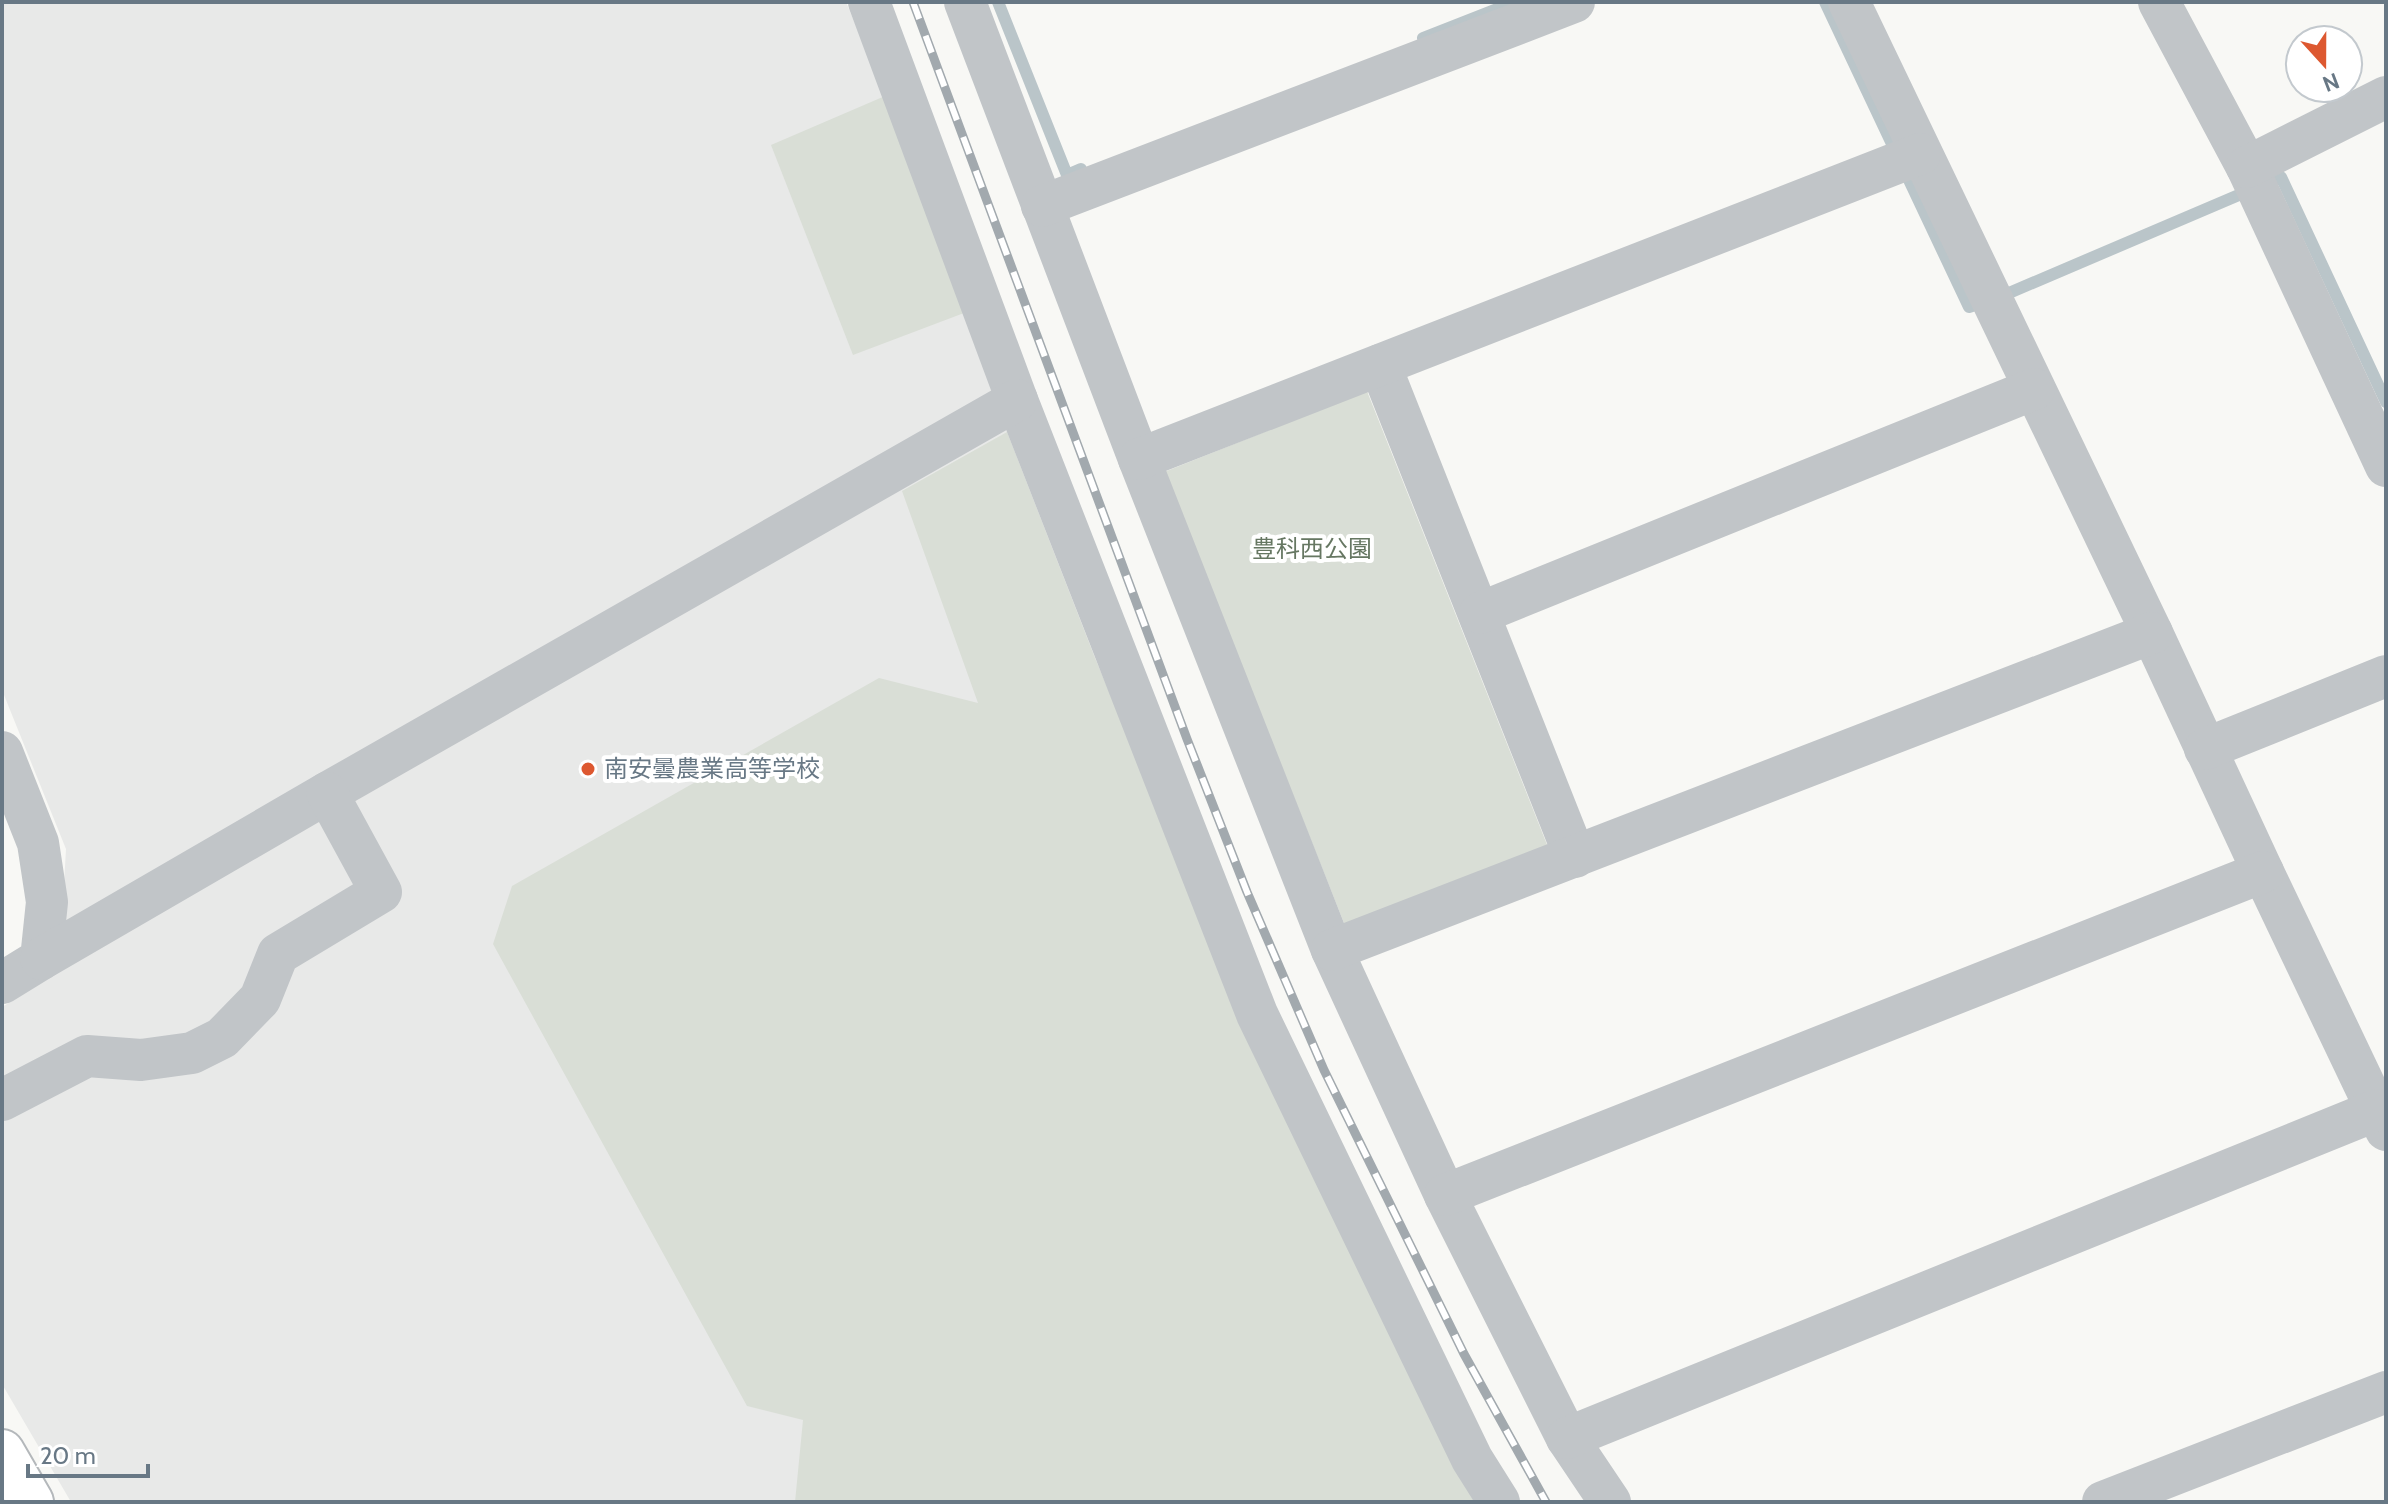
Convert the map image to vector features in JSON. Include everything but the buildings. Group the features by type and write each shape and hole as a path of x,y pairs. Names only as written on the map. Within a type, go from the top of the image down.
{"highway":[{"path":"2,1452 31,1502"}],"street":[{"path":"869,2 1017,400 1257,1014 1472,1459 1499,1502"},
{"path":"965,2 1139,459 1332,950 1445,1195 1567,1438 1610,1502"},
{"path":"1042,206 1574,2"},
{"path":"1567,1438 2381,1120 2152,633 1849,2"},
{"path":"2159,2 2247,167 2386,466"},
{"path":"2247,167 2386,97"},
{"path":"1139,459 1920,154"},
{"path":"1380,365 1575,857"},
{"path":"1480,613 2034,389"},
{"path":"2,983 327,793 1017,400"},
{"path":"1332,950 2152,633"},
{"path":"2205,749 2386,676"},
{"path":"2,752 38,843 47,902 41,959"},
{"path":"2,1100 87,1056 141,1060 192,1053 222,1038 260,999 278,954 381,892 327,793"},
{"path":"1445,1195 2263,872"},
{"path":"2103,1502 2145,1495 2386,1392"}],"shaded area":[{"name":"南安曇農業高等学校","path":"2,2 846,2 880,83 1007,432 1095,658 1252,1036 1486,1502 71,1502 2,1384 2,1007 59,972 66,849 2,690"}],"green space":[{"path":"885,96 964,313 853,355 771,145"},
{"name":"豊科西公園","path":"1367,391 1548,847 1346,928 1164,472"},
{"path":"1007,432 1095,658 1252,1036 1486,1502 795,1502 803,1420 747,1406 493,944 512,886 879,678 978,703 902,491"}],"waterway":[{"path":"998,2 1067,175 1081,169"},
{"path":"1423,38 1515,2"},
{"path":"1825,2 1969,307 2002,296 2281,177 2386,402"}],"railway":[{"path":"913,2 1187,739 1247,892 1324,1070 1464,1354 1546,1502"}],"place":[{"name":"南安曇農業高等学校","path":"588,769"}]}
